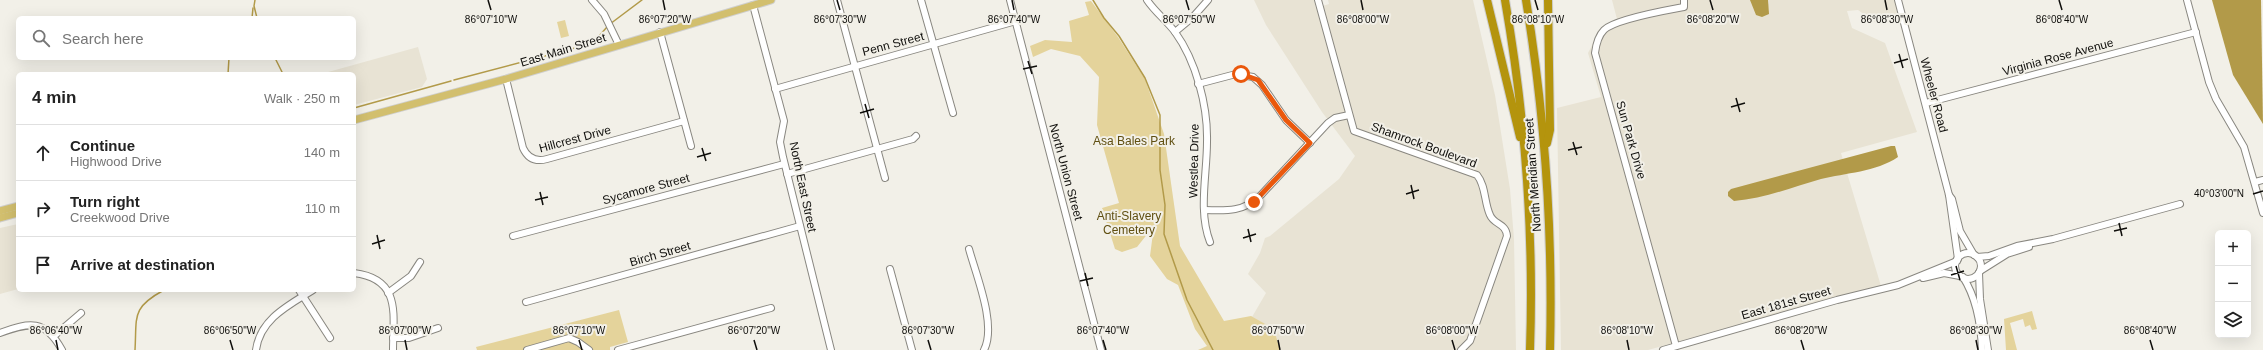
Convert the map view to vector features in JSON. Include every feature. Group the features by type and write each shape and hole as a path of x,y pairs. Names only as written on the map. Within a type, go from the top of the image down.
{"highway":[{"path":"1487,0 1524,152"},
{"name":"North Meridian Street","path":"1505,0 1516,75 1524,152 1531,294 1530,350"},
{"name":"North Meridian Street","path":"1526,0 1546,147 1550,222 1550,350"},
{"path":"1546,147 1550,130 1548,0"}],"main road":[{"name":"East Main Street","path":"357,119 506,79 771,0"},
{"path":"0,211 16,207"},
{"path":"0,218 16,214"}],"street":[{"path":"592,0 610,24 619,45"},
{"path":"837,0 885,178"},
{"path":"921,0 953,114"},
{"name":"North Union Street","path":"1010,0 1101,350"},
{"name":"Westlea Drive","path":"1147,0 1175,32 1188,54 1204,106 1208,141 1204,210 1205,226 1210,242"},
{"path":"1175,32 1208,0"},
{"name":"Shamrock Boulevard","path":"1318,0 1354,131 1477,175 1480,180 1490,216 1506,229 1507,236 1470,341 1461,350"},
{"name":"Sun Park Drive","path":"1676,346 1595,53 1600,36 1611,26 1661,11 1684,7 1684,0"},
{"name":"Wheeler Road","path":"1898,0 1926,103 1948,195 1957,260"},
{"path":"2187,0 2212,90 2244,147 2263,213"},
{"name":"North East Street","path":"753,5 784,124 780,142 784,164 831,350"},
{"name":"Penn Street","path":"775,89 855,65 934,45 1016,21"},
{"path":"660,32 691,146"},
{"name":"Virginia Rose Avenue","path":"1926,103 2196,32"},
{"path":"1198,84 1236,74 1253,77 1262,85 1286,120 1310,143"},
{"name":"Hillcrest Drive","path":"506,79 524,148 529,157 534,160 547,159 684,121"},
{"path":"1204,210 1233,210 1249,205 1261,195 1332,120 1349,115"},
{"path":"787,174 913,139 916,136"},
{"name":"Sycamore Street","path":"513,236 784,164"},
{"path":"2255,182 2263,180"},
{"name":"Wheeler Road","path":"1948,195 1952,199 1960,231 1976,256"},
{"path":"1961,276 1971,278 2007,254 2039,243 2180,204"},
{"name":"Birch Street","path":"526,302 800,226"},
{"path":"1982,350 1979,318 1974,300 1961,276 1956,271 1957,260 1965,254 1989,256 2017,246 2039,243"},
{"path":"969,248 988,323 988,339 984,350"},
{"path":"1976,256 1981,265 1980,298 1988,350"},
{"name":"East 181st Street","path":"1916,279 1957,260"},
{"path":"388,293 411,276 420,262"},
{"path":"890,269 912,350"},
{"name":"East 181st Street","path":"1663,350 1916,279 1944,273 1961,276"},
{"path":"356,274 377,281 388,293 395,313 393,350"},
{"path":"300,292 330,338"},
{"path":"256,350 262,331 272,318 310,292"},
{"path":"618,350 771,308"},
{"path":"54,336 81,313"},
{"path":"0,333 29,324 44,328 54,336 62,350"},
{"path":"394,338 409,338 438,328"},
{"path":"526,350 569,338 589,350"},
{"path":"644,343 646,350"}],"shaded area":[{"path":"1254,0 1314,0 1316,8 1329,4 1328,0 1473,0 1495,95 1510,189 1514,239 1516,350 1280,350 1274,329 1252,317 1266,293 1248,274 1260,253 1265,238 1270,236 1339,179 1355,156 1322,112 1266,25"},
{"path":"1612,0 1895,0 1898,13 1876,23 1858,10 1847,11 1852,28 1885,43 1917,132 1841,153 1881,286 1648,350 1561,350 1557,108 1601,97 1588,53 1599,32 1617,19"},
{"path":"1750,0 1768,0 1769,14 1762,17 1756,15"},
{"path":"2212,0 2261,0 2263,124 2233,75"},
{"path":"418,47 427,79 422,87 356,104 356,72 328,72"},
{"path":"1895,146 1898,157 1880,166 1821,179 1756,198 1734,201 1728,196 1728,192 1731,189"},
{"path":"16,224 16,290 0,294 0,228"}],"green space":[{"name":"Asa Bales Park","path":"1091,1 1118,37 1145,79 1164,134 1180,246 1224,321 1251,316 1274,329 1280,350 1198,350 1207,346 1195,329 1178,285 1167,279 1150,256 1153,233 1149,232 1137,247 1122,252 1115,249 1102,208 1119,203 1097,125 1099,77 1080,56 1051,49 1033,57 1030,46 1045,40 1072,42 1069,21 1089,15 1085,2"},
{"path":"565,20 569,36 561,38 557,22"},
{"path":"619,310 628,342 610,347 610,350 477,350 476,347"},
{"path":"2032,311 2037,329 2032,330 2030,325 2025,327 2023,319 2010,323 2017,350 2006,350 2004,319"}],"waterway":[{"path":"255,0 254,6 256,16"},
{"path":"610,24 642,0"},
{"path":"1093,0 1104,18 1119,36 1145,78 1160,115 1160,170 1165,205 1164,234 1187,300 1213,350"},
{"path":"252,16 253,8"},
{"path":"454,80 575,48 599,36 607,27"},
{"path":"228,72 229,60"},
{"path":"276,60 282,72"},
{"path":"356,107 451,81"},
{"path":"135,350 136,321 138,314 146,302 160,292"}],"route":[{"path":"1241,74 1248,75 1258,80 1286,120 1310,143 1254,202"}],"park label":[{"name":"Anti-Slavery Cemetery","path":"1129,223"}]}
